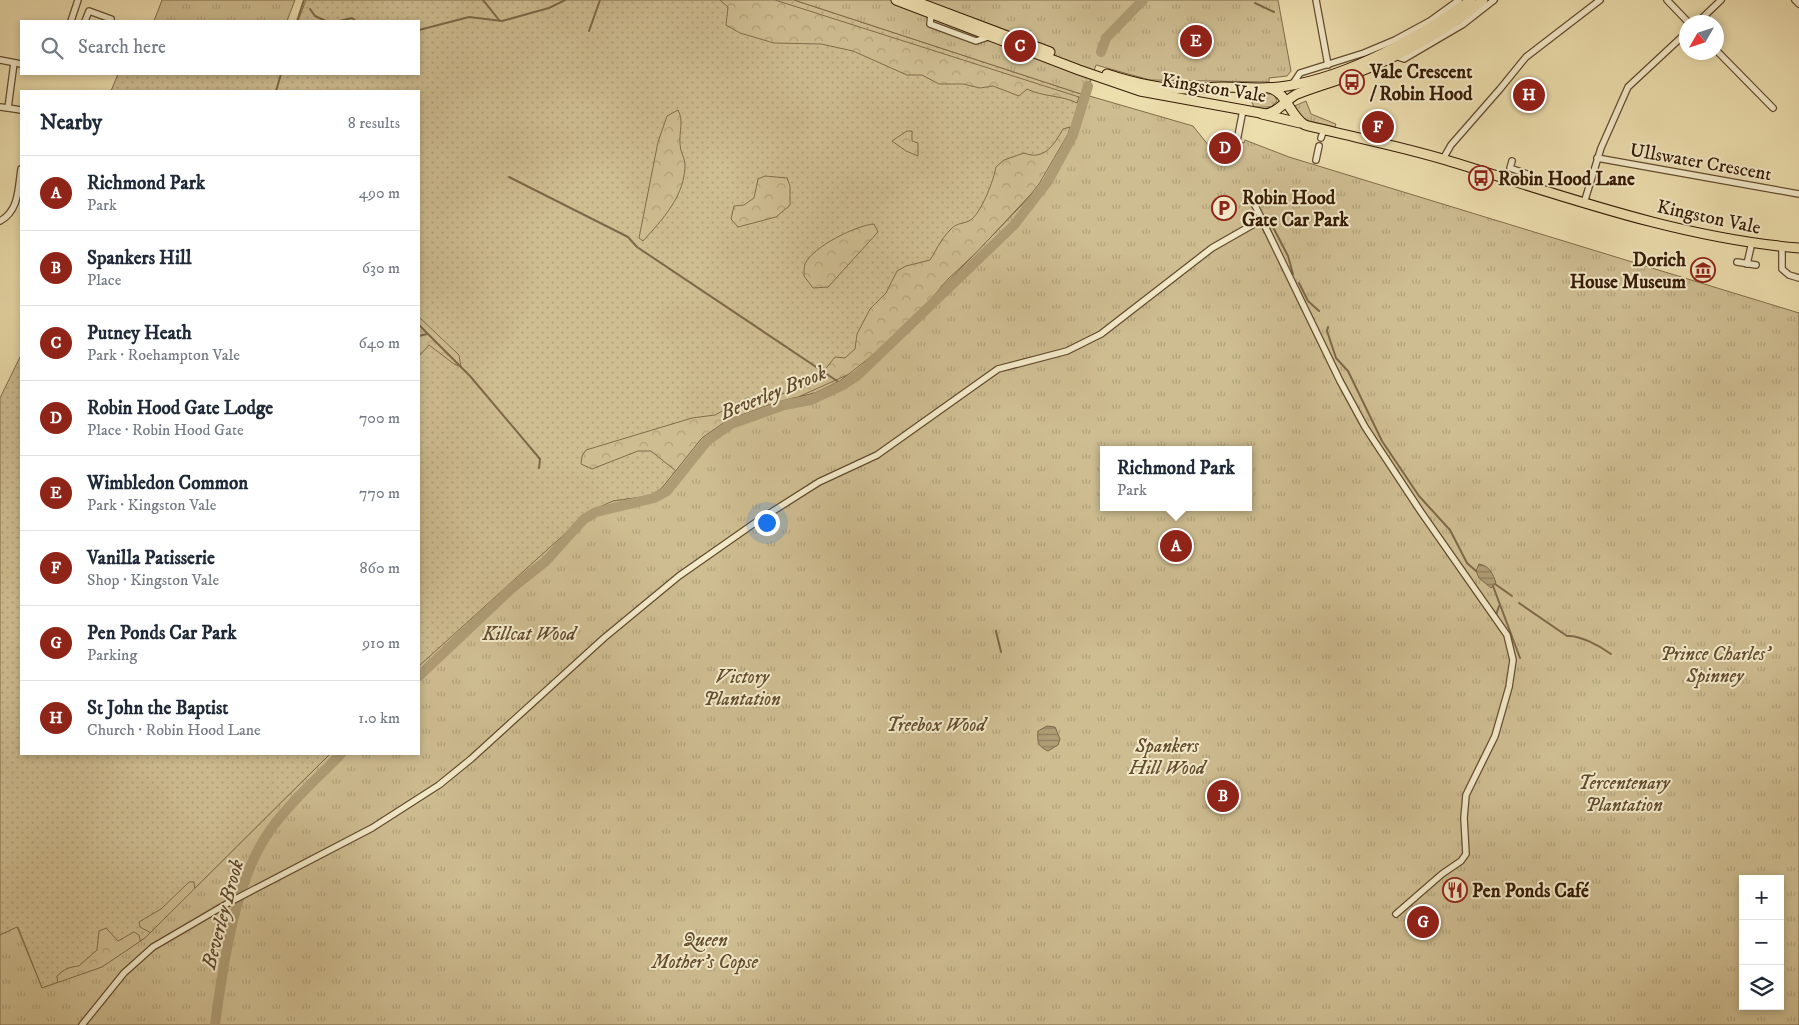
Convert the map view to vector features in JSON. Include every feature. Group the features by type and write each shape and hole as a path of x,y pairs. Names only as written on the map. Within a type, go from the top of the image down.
{"main road":[{"path":"896,0 991,36 1134,86"},
{"path":"912,0 1134,86"},
{"name":"Kingston Vale","path":"1134,86 1174,89 1292,86 1336,72 1393,48 1430,28 1472,0"},
{"path":"1269,88 1278,92 1285,102 1297,94 1399,57 1483,0"},
{"name":"Kingston Vale","path":"1134,86 1262,114 1275,112 1285,102 1293,115 1322,134 1443,159 1584,203 1702,233 1799,248"},
{"path":"1262,114 1306,125"}],"street":[{"path":"71,20 78,0"},
{"path":"1316,0 1328,65"},
{"path":"1292,86 1300,73 1328,65 1394,40 1430,21 1459,0"},
{"path":"1399,57 1462,25 1494,0"},
{"path":"1443,159 1451,144 1526,57 1600,0"},
{"path":"1667,0 1681,15"},
{"path":"1705,15 1721,0"},
{"path":"1795,0 1799,4"},
{"path":"85,20 89,11 111,19"},
{"path":"1584,203 1597,158 1628,87 1679,40"},
{"path":"1724,58 1772,108"},
{"path":"0,60 20,64"},
{"path":"8,108 14,63"},
{"path":"0,107 20,110"},
{"path":"1237,141 1243,110"},
{"path":"1316,160 1319,146"},
{"name":"Ullswater Crescent","path":"1597,158 1799,194"},
{"path":"1512,161 1510,168 1527,174 1534,172"},
{"path":"1523,185 1527,174"},
{"path":"0,221 10,214 15,206 20,175"},
{"path":"1250,195 1340,381 1365,427 1421,512 1507,635 1510,643 1512,669 1502,715 1465,802 1466,854 1461,861 1442,874 1399,912"},
{"path":"82,1025 124,973 153,947 230,902 335,849 422,797 471,759 611,632 679,576 758,520 819,482 877,455 998,369 1067,351 1101,334 1212,248 1261,220"},
{"path":"1747,264 1752,242"},
{"path":"1782,246 1782,269 1789,275 1799,278"},
{"path":"1737,262 1756,265"}],"green space":[{"path":"162,0 295,0 287,20 154,20"},
{"path":"306,0 794,0 1081,94 1069,137 1041,185 893,339 840,381 815,393 777,402 702,438 662,488 650,496 613,501 420,666 420,90 111,90 118,75 420,75 420,20 298,20"},
{"path":"720,0 775,0 1079,97 1077,103 1027,89 1019,96 993,86 980,88 963,84 939,84 922,75 907,75 853,51 821,44 774,43 740,33 726,25 728,7"},
{"path":"794,0 1278,0 1291,71 1287,76 1269,78 1269,82 1150,80 1096,65 1086,95 1193,126 1213,151 1230,155 1233,140 1244,143 1245,140 1289,157 1799,313 1799,1025 0,1025 0,935 17,927 42,988 102,967 145,938 329,755 420,755 420,665 590,511 613,501 650,496 662,488 702,438 728,420 777,402 815,393 840,381 893,339 1041,185 1069,137 1081,94"},
{"path":"1245,93 1274,94 1277,101 1271,107 1254,107 1249,96"},
{"path":"1306,101 1311,114 1336,124 1335,127 1304,120 1292,107"},
{"path":"678,110 681,122 680,147 685,163 682,186 665,216 643,241 639,238 658,142 667,116"},
{"path":"1070,127 1068,134 1039,184 1031,194 977,252 948,279 916,317 883,349 856,371 787,402 774,401 773,397 797,389 808,378 818,378 835,357 845,358 855,349 857,334 870,309 886,293 897,271 906,266 930,260 952,228 974,217 986,196 996,167 1004,160 1024,153 1037,155 1043,153 1052,146 1063,129"},
{"path":"907,131 912,131 912,141 918,143 918,156 906,151 892,141"},
{"path":"765,176 787,178 790,186 790,205 776,217 738,227 731,219 734,206 744,205 754,198 758,179"},
{"path":"874,224 878,232 828,287 813,288 804,276 805,264 809,257 836,238 857,228"},
{"path":"420,318 459,355 461,367 454,364 429,345 420,355"},
{"path":"20,357 20,755 329,755 145,938 102,967 42,988 18,927 0,935 0,398"},
{"path":"745,399 759,399 769,405 728,420 702,438 676,471 651,451 638,451 592,469 581,464 582,456 586,450 692,418 715,415"},
{"path":"189,882 194,882 195,891 155,935 140,927 139,922 161,909"},
{"path":"106,928 118,941 134,932 139,935 141,944 110,964 58,985 57,976 67,969 79,966 97,950 99,931"}],"shaded area":[{"path":"1479,564 1486,567 1492,574 1496,583 1491,588 1479,578 1476,571"},
{"path":"1047,726 1055,727 1060,739 1058,745 1048,751 1040,746 1038,738 1038,731"}],"waterway":[{"path":"297,20 304,0"},
{"path":"483,0 499,20"},
{"path":"420,30 469,17 502,21 549,8 565,0"},
{"path":"589,31 600,0"},
{"name":"Beverley Brook","path":"1101,52 1106,38 1143,0"},
{"path":"1255,3 1274,12"},
{"path":"310,9 315,16 324,20"},
{"path":"343,20 352,18 355,20"},
{"path":"276,90 281,75"},
{"name":"Beverley Brook","path":"420,675 512,588 546,561 584,519 596,512 654,498 667,491 707,441 731,424 784,405 811,400 843,385 858,375 1014,225 1048,181 1073,135 1088,86"},
{"path":"509,177 628,237 637,247 843,385"},
{"path":"1273,227 1288,256 1293,274"},
{"path":"1299,283 1308,301 1319,311"},
{"path":"420,326 470,376 540,459 539,468"},
{"path":"1328,327 1327,331 1336,358 1348,371 1382,441 1419,496 1450,530 1467,563 1476,571"},
{"path":"420,336 427,334"},
{"path":"1495,584 1512,596"},
{"path":"1493,586 1520,658"},
{"path":"1519,603 1567,636 1584,639 1611,654"},
{"path":"1496,615 1499,606"},
{"path":"996,631 1001,652"},
{"name":"Beverley Brook","path":"215,1025 232,923 248,872 271,829 287,809 340,755"}],"place":[{"name":"Wimbledon Common","path":"1196,41"},
{"name":"Putney Heath","path":"1020,46"},
{"name":"Vale Crescent / Robin Hood","path":"1352,82"},
{"name":"St John the Baptist","path":"1529,95"},
{"name":"Vanilla Patisserie","path":"1378,127"},
{"name":"Robin Hood Gate Lodge","path":"1225,148"},
{"name":"Robin Hood Lane","path":"1481,178"},
{"name":"Robin Hood Gate Car Park","path":"1224,208"},
{"name":"Dorich House Museum","path":"1703,270"},
{"name":"Richmond Park","path":"1176,546"},
{"name":"Spankers Hill","path":"1223,796"},
{"name":"Pen Ponds Café","path":"1455,890"},
{"name":"Pen Ponds Car Park","path":"1423,922"}],"park label":[{"name":"Killcat Wood","path":"529,633"},
{"name":"Prince Charles' Spinney","path":"1715,664"},
{"name":"Victory Plantation","path":"742,687"},
{"name":"Treebox Wood","path":"936,724"},
{"name":"Spankers Hill Wood","path":"1167,756"},
{"name":"Tercentenary Plantation","path":"1624,793"},
{"name":"Queen Mother's Copse","path":"705,950"}]}
